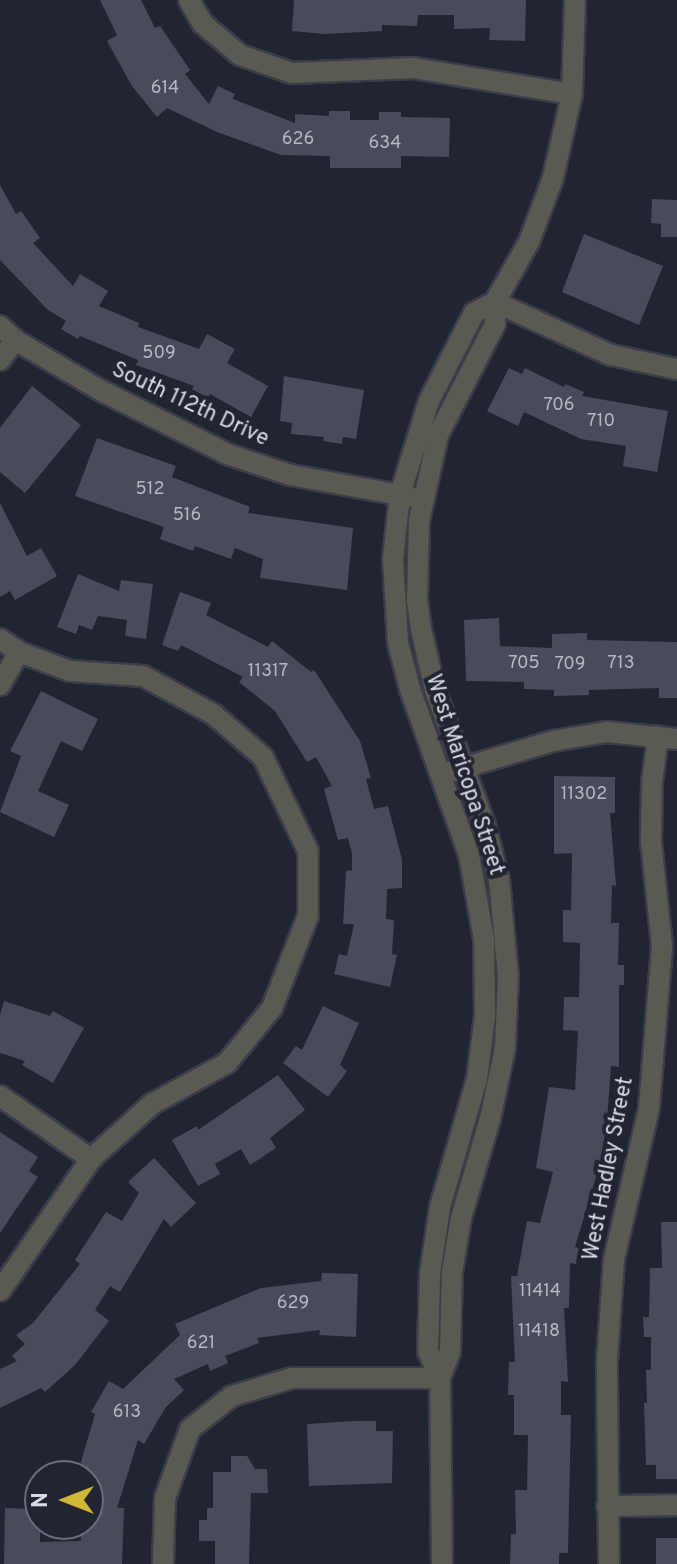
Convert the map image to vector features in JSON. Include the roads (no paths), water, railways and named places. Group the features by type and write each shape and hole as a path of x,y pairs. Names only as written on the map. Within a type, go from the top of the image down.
{"street":[{"path":"189,0 203,24 240,55 292,73 413,68 572,94"},
{"name":"West Maricopa Street","path":"442,1564 440,1378 450,1352 452,1272 461,1218 490,1119 505,1048 506,939 499,879 485,825 435,690 421,629 417,571 422,499 443,425 495,324 495,302 529,242 553,178 572,94 575,0"},
{"path":"495,302 611,355 677,369"},
{"name":"West Maricopa Street","path":"440,1378 428,1351 428,1297 433,1244 440,1207 470,1111 485,1016 484,939 469,855 410,689 398,643 393,559 400,495 417,431 440,376 474,313 495,302"},
{"path":"0,360 8,333"},
{"name":"South 112th Drive","path":"8,333 100,390 227,454 290,475 422,499"},
{"path":"0,639 19,652 70,671 143,676 213,714 263,757 308,851 308,916 272,1008 227,1063 152,1104 91,1159 0,1291"},
{"path":"0,685 19,652"},
{"path":"442,775 566,739 607,732 667,738"},
{"name":"West Hadley Street","path":"609,1564 607,1361 614,1259 649,1108 662,946 651,841 652,782 667,738"},
{"path":"0,1096 91,1159"},
{"path":"163,1564 165,1498 190,1429 232,1396 292,1378 440,1378"},
{"path":"607,1506 677,1505"}]}
